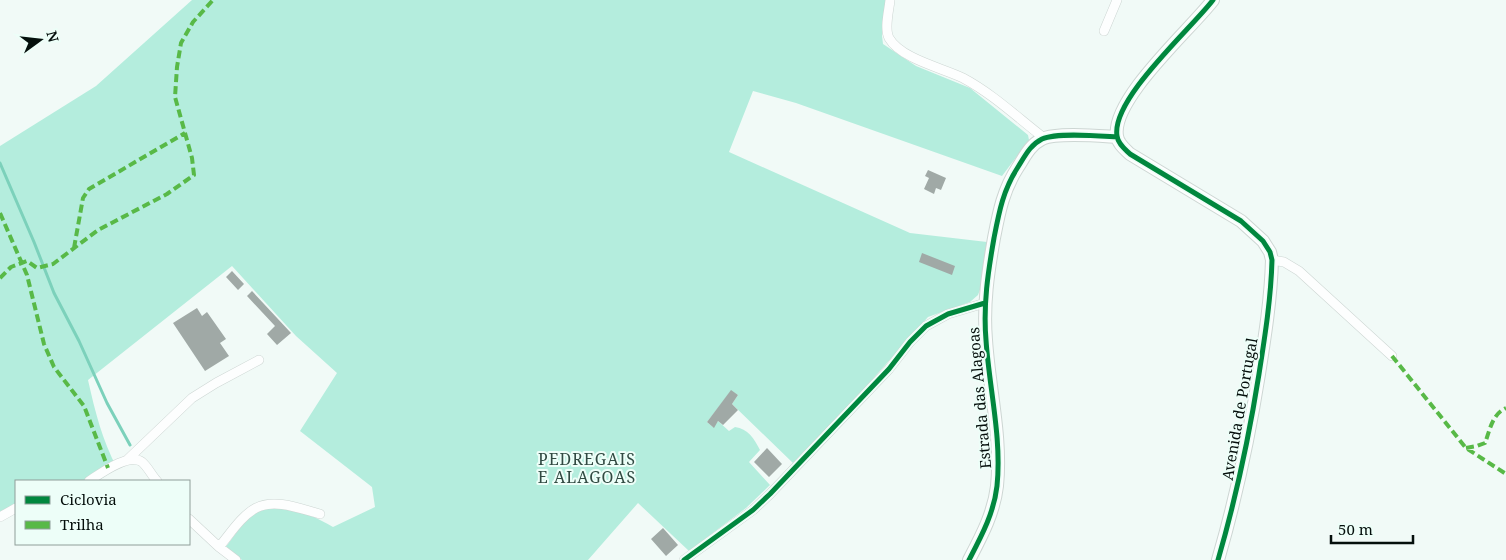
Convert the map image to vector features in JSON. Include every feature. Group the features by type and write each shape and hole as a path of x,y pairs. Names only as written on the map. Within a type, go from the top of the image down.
{"street":[{"path":"890,0 888,34 890,40 902,52 963,78 986,92 1044,138 1080,135 1117,136"},
{"path":"1104,31 1117,0"},
{"path":"1213,0 1139,84 1117,126 1117,136 1122,147 1130,154 1241,221 1263,241 1270,252 1272,260 1284,262 1299,271 1392,356"},
{"name":"Estrada das Alagoas","path":"969,560 991,514 997,487 998,458 984,303 991,252 1001,202 1014,174 1032,145 1044,138"},
{"name":"Avenida de Portugal","path":"1218,560 1242,474 1252,421 1265,336 1272,260"},
{"path":"684,560 753,510 770,494 926,326 948,314 984,303"},
{"path":"127,460 192,398 259,360"},
{"path":"90,480 108,468 127,460 136,459 143,463 156,480"},
{"path":"219,547 244,516 256,507 274,504 320,514"},
{"path":"0,517 15,509"},
{"path":"190,520 236,560"}],"green space":[{"path":"192,0 886,0 882,36 883,44 916,66 970,88 1028,135 1029,140 1002,176 796,103 753,91 729,152 910,233 987,242 981,287 978,295 970,302 928,317 854,400 793,463 732,404 738,395 731,391 707,422 713,427 718,421 729,431 735,427 744,430 750,435 760,450 749,462 770,485 746,508 689,551 638,503 588,560 242,560 225,548 244,523 257,512 268,508 290,508 301,511 333,527 375,507 372,487 300,431 337,373 296,336 232,266 88,380 103,436 117,468 99,480 15,480 15,513 0,521 0,146 96,86"}],"building":[{"path":"928,170 946,178 941,190 936,188 934,194 924,189 929,178 925,176"},
{"path":"922,253 955,266 952,275 919,262"},
{"path":"232,271 244,284 238,290 226,277"},
{"path":"252,291 291,333 277,345 267,334 275,326 247,296"},
{"path":"197,308 202,316 207,312 226,339 220,343 229,356 205,371 173,323"},
{"path":"731,390 738,395 732,404 738,410 723,425 718,421 714,428 707,422"},
{"path":"767,448 782,464 769,477 754,462"},
{"path":"663,528 678,545 666,556 651,539"}],"waterway":[{"path":"0,163 54,293 79,341 107,403 130,445"}],"marked path":[{"path":"0,278 11,267 27,261 37,268 53,264 98,230 167,194 194,175 192,158 175,97 177,67 181,43 193,22 213,0"},
{"path":"74,248 83,198 89,189 185,133"},
{"path":"0,213 27,275 44,344 54,367 84,406 108,468"},
{"path":"1392,356 1466,448 1506,474"},
{"path":"1466,448 1485,443 1495,418 1506,408"}],"cycle path":[{"path":"1213,0 1139,84 1126,103 1118,121 1117,136 1120,144 1130,154 1241,221 1263,241 1270,252 1272,260 1267,317 1251,421 1236,491 1218,560"},
{"path":"969,560 990,515 997,486 998,450 985,314 992,251 1002,201 1013,176 1026,155 1034,144 1042,139 1068,135 1117,137"},
{"path":"684,560 753,510 770,494 889,369 910,342 926,326 948,314 985,303"}],"district":[{"name":"PEDREGAIS E ALAGOAS","path":"587,468"}]}
